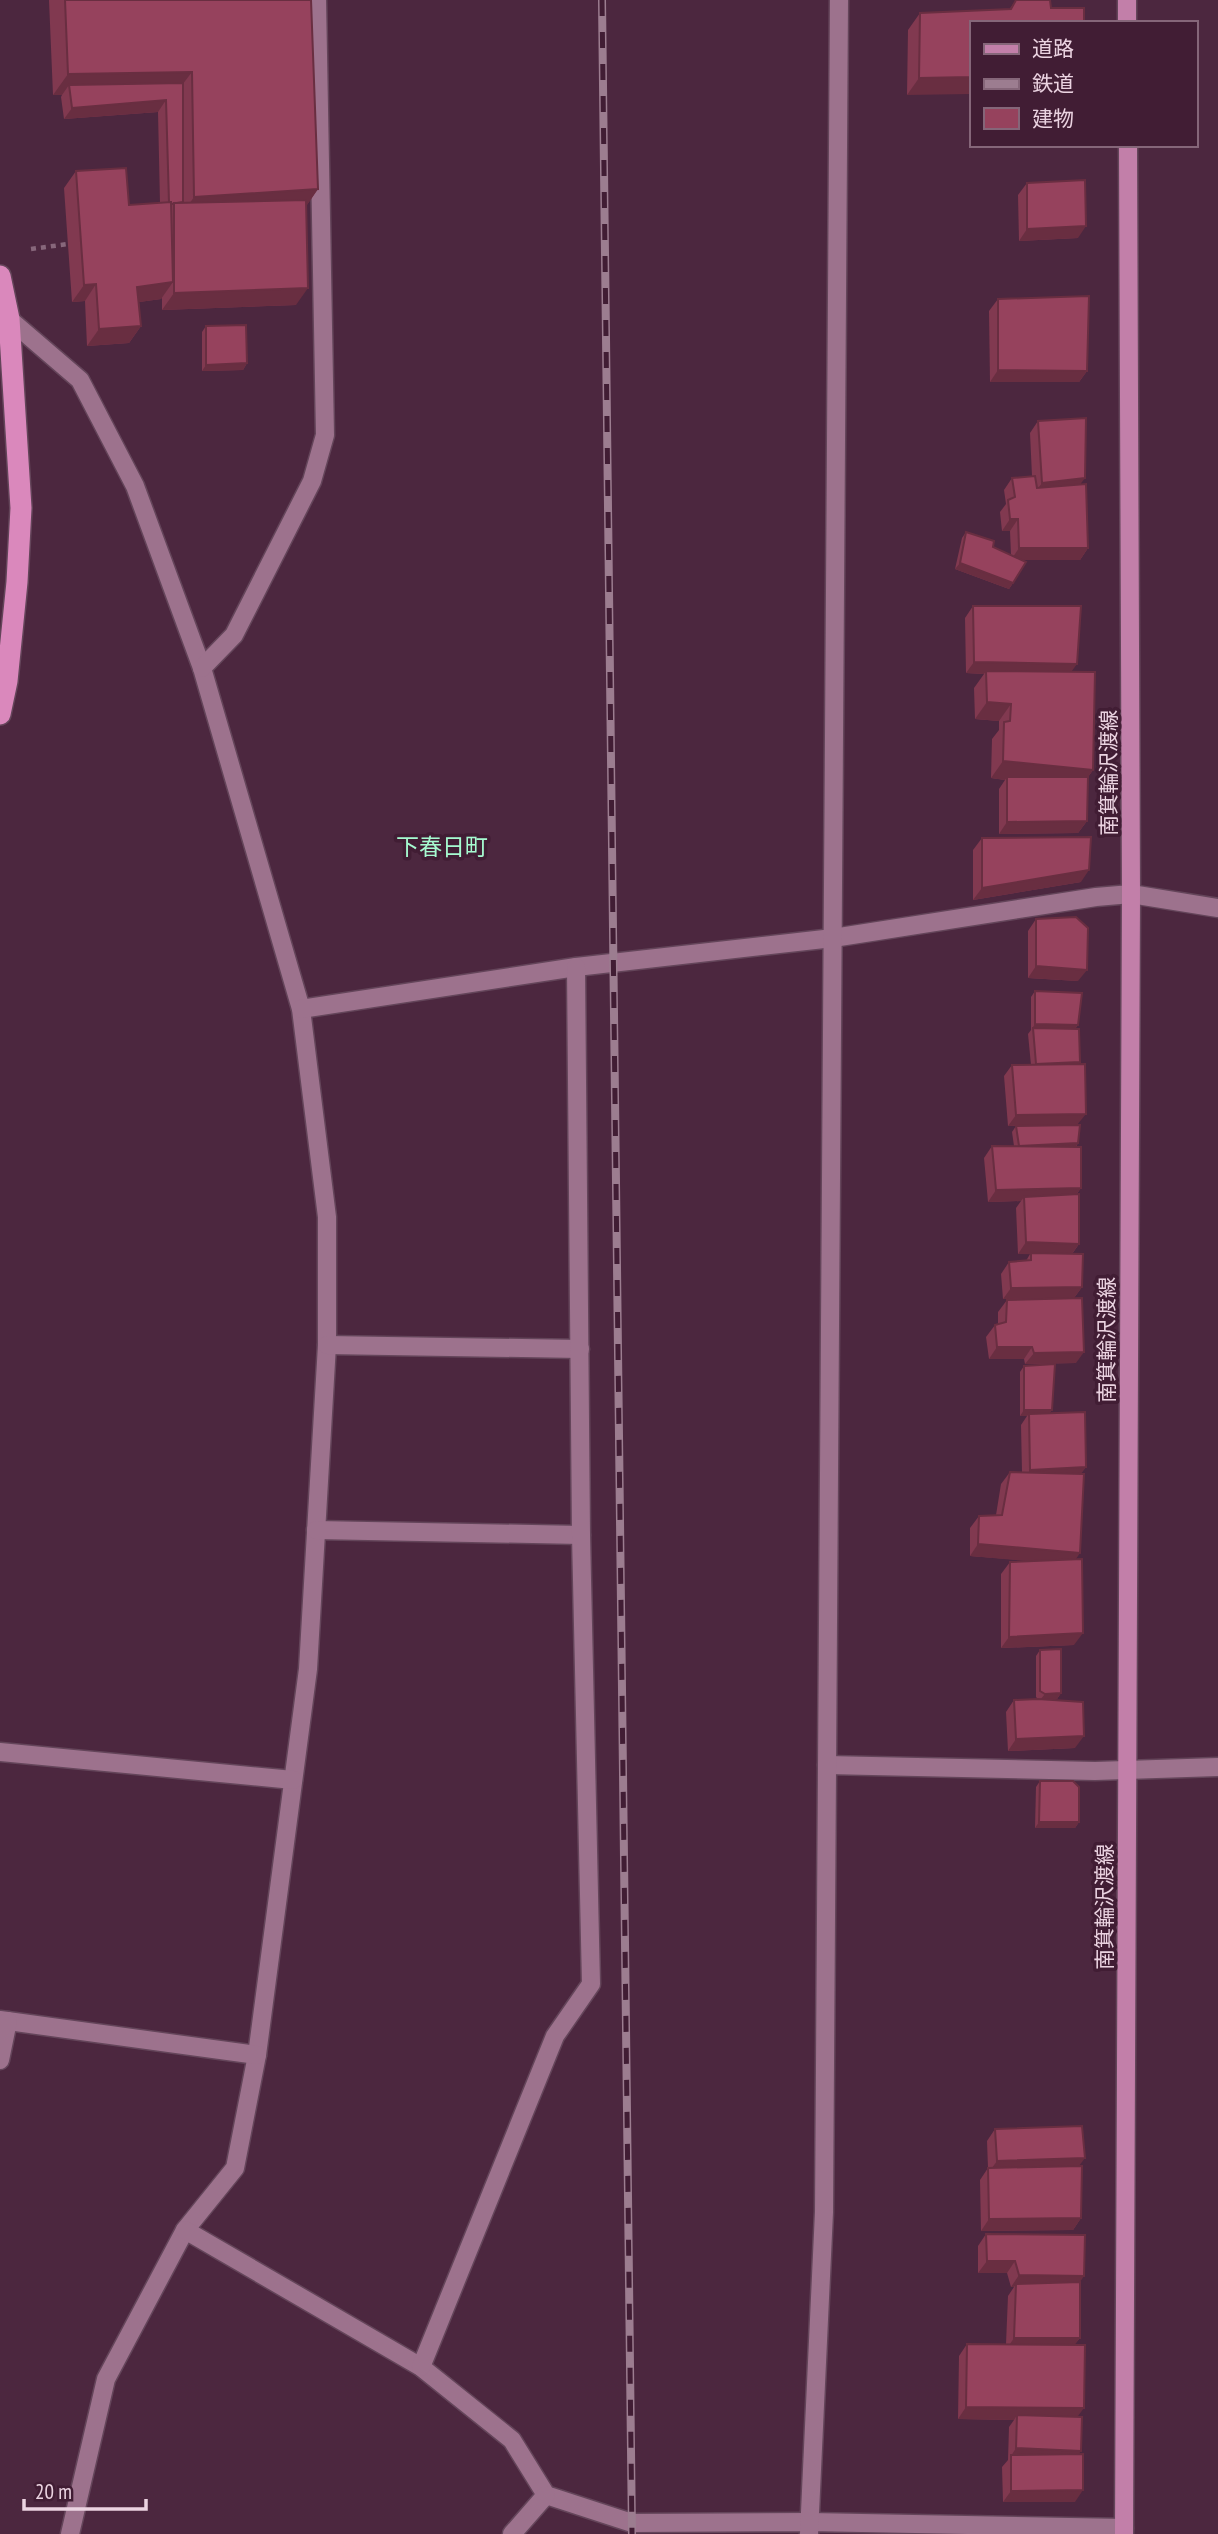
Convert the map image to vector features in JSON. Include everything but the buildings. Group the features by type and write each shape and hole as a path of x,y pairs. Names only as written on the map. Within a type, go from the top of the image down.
{"highway":[{"path":"0,276 9,319 21,509 16,594 7,681 0,713"}],"main road":[{"path":"1127,0 1128,21"},
{"name":"南箕輪沢渡線","path":"1124,2531 1131,894 1128,147"}],"street":[{"path":"202,668 234,635 312,481 325,435 317,0"},
{"path":"810,2528 824,2212 839,0"},
{"path":"9,319 80,380 135,486 202,668 301,1009 327,1217 327,1345 308,1669 257,2055 235,2168 186,2230 106,2379 69,2534"},
{"path":"301,1009 576,967 833,938 1131,894 1218,908"},
{"path":"421,2367 555,2036 591,1984 581,1535 576,967"},
{"path":"327,1345 580,1349"},
{"path":"316,1530 581,1535"},
{"path":"0,1752 293,1780"},
{"path":"827,1765 1126,1770 1218,1767"},
{"path":"0,2060 4,2021 257,2055"},
{"path":"186,2230 421,2367 512,2440 546,2495 632,2523 810,2528 1124,2531"},
{"path":"512,2534 546,2495"}],"path":[{"path":"31,249 68,244"}],"railway":[{"path":"602,0 632,2534"}],"district":[{"name":"下春日町","path":"442,846"}]}
